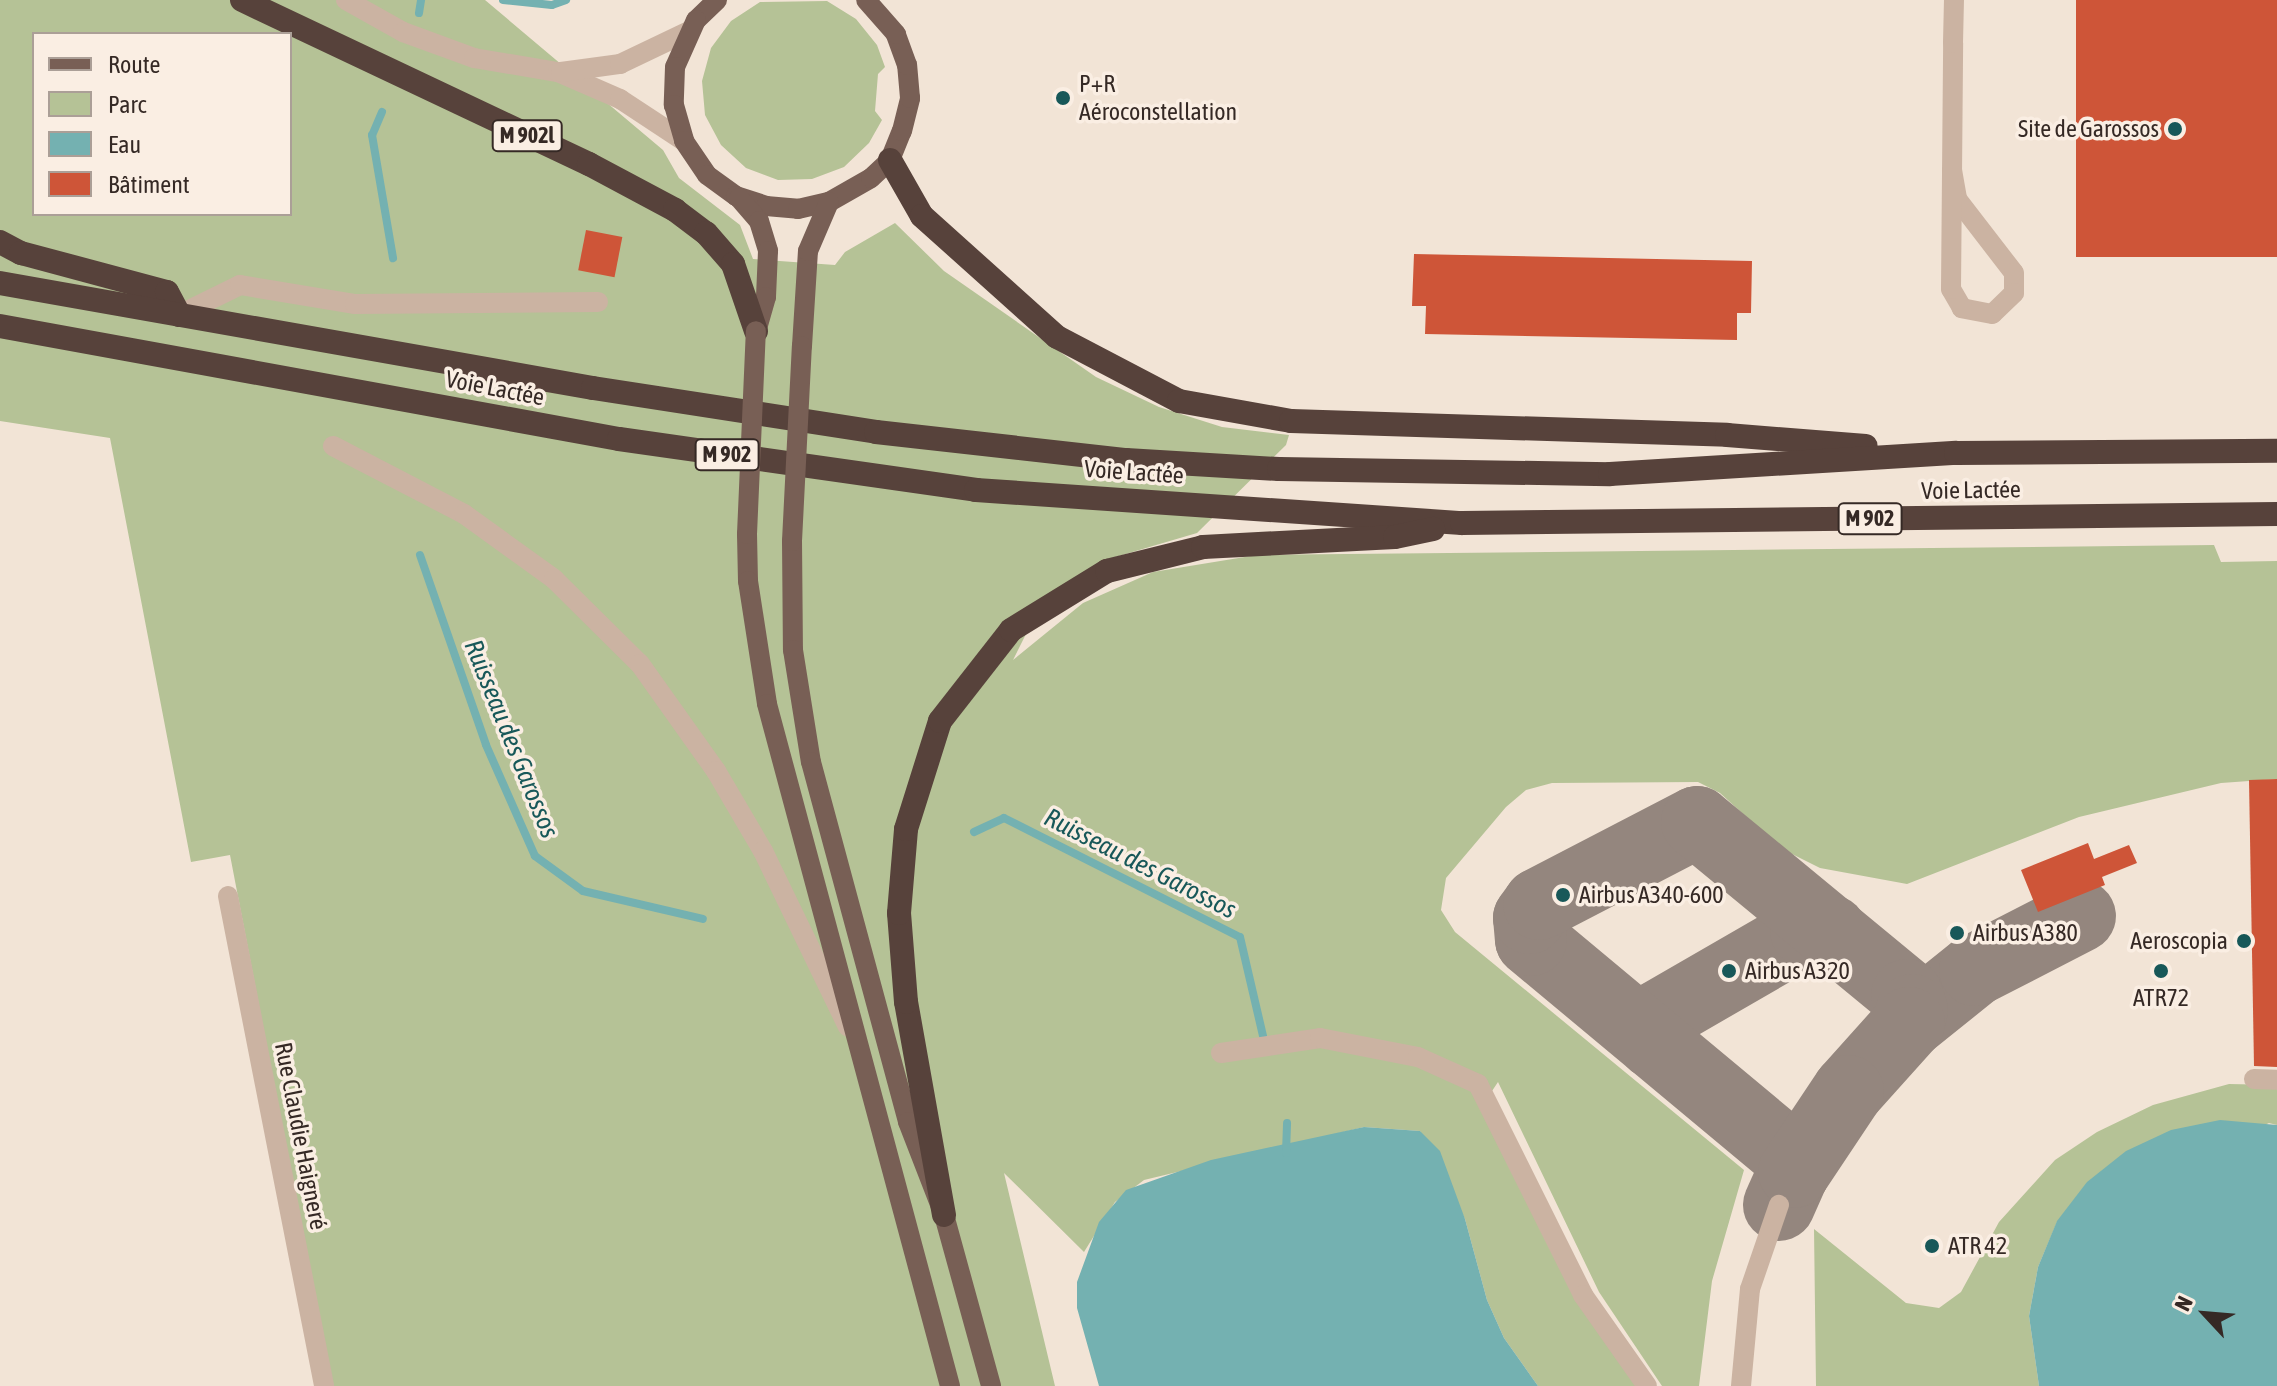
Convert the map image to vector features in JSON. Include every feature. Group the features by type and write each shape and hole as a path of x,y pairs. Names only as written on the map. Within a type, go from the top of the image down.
{"highway":[{"name":"M 902l","path":"242,0 589,164 675,210 706,233 733,264 756,331"},
{"path":"890,160 922,216 1057,337 1179,401 1291,421 1727,435 1956,453"},
{"path":"0,242 21,253 167,292 179,315"},
{"name":"Voie Lactée","path":"0,283 876,432 1126,460 1279,469 1610,474 1956,453 2277,451"},
{"name":"Voie Lactée","path":"0,326 619,439 976,490 1462,523 2277,514"},
{"path":"944,1215 906,1002 899,913 906,829 940,721 1011,630 1107,571 1203,547 1395,537 1462,523"}],"main road":[{"path":"717,0 689,31 675,67 674,105 684,141 707,175 736,196 759,221 768,251 766,297 756,331 747,534 748,581 767,704 945,1380"},
{"path":"736,196 766,206 798,209 829,202 851,193 890,160 910,98 907,65 896,34 873,2"},
{"path":"829,202 808,251 792,541 793,650 811,762 908,1122 944,1215 991,1386"}],"lane":[{"path":"346,0 403,32 474,58 558,72 620,99 684,141"},
{"path":"1952,170 1957,199 2014,273 2014,293 1992,314 1962,308 1951,289 1952,170 1954,0"},
{"path":"558,72 620,64 689,31"},
{"path":"179,315 240,285 355,304 598,302"},
{"path":"333,446 464,514 554,579 598,619 640,664 724,784 763,851 861,1053"},
{"name":"Rue Claudie Haigneré","path":"228,896 324,1386"},
{"path":"1221,1053 1320,1038 1418,1057 1478,1084 1583,1295 1647,1386"},
{"path":"2254,1079 2277,1080"},
{"path":"1741,1386 1750,1289 1779,1205"}],"green space":[{"path":"0,0 485,0 663,150 679,178 740,225 753,259 835,265 845,252 895,223 944,271 1096,377 1159,407 1222,427 1289,435 1286,445 1197,533 1112,558 1042,602 1013,660 1083,603 1153,572 1257,555 2214,545 2221,562 2277,561 2277,779 2221,783 2079,817 1907,884 1820,868 1782,849 1720,793 1698,782 1552,783 1526,790 1506,807 1446,878 1441,910 1455,932 1744,1170 1712,1281 1699,1386 1662,1386 1599,1292 1498,1082 1488,1097 1587,1295 1647,1386 1538,1386 1504,1338 1487,1300 1465,1219 1420,1131 1364,1127 1144,1180 1115,1202 1084,1252 1004,1173 1055,1386 332,1386 230,855 191,862 110,438 0,421"},
{"path":"827,1 856,19 877,45 885,67 878,74 875,111 882,120 869,143 844,167 812,179 778,180 746,168 721,145 705,115 702,81 711,48 731,21 760,2"},
{"path":"2229,1084 2277,1085 2277,1125 2269,1123 2057,1222 2038,1267 2029,1316 2039,1386 1816,1386 1814,1229 1906,1303 1939,1308 1961,1292 1999,1222 2055,1160 2097,1132 2153,1105"}],"water":[{"path":"2220,1120 2277,1125 2277,1386 2039,1386 2029,1316 2038,1267 2057,1221 2087,1182 2126,1151 2171,1130"},
{"path":"1364,1127 1420,1131 1440,1151 1465,1219 1487,1300 1504,1338 1538,1386 1099,1386 1077,1308 1077,1282 1099,1222 1126,1190 1211,1160"}],"building":[{"name":"Site de Garossos","path":"2076,0 2277,0 2277,257 2076,257"},
{"path":"586,230 622,237 614,277 578,270"},
{"path":"1414,254 1752,261 1751,313 1737,313 1737,340 1425,334 1426,306 1412,306"},
{"path":"2277,779 2277,1067 2254,1066 2249,780"},
{"path":"2088,843 2094,859 2129,845 2137,863 2102,877 2105,885 2038,912 2021,870"}],"waterway":[{"name":"Ruisseau des Garossos","path":"419,13 421,0"},
{"path":"503,0 552,5 566,0"},
{"name":"Ruisseau des Garossos","path":"382,112 372,135 393,258"},
{"name":"Ruisseau des Garossos","path":"420,555 486,745 535,856 583,891 703,919"},
{"name":"Ruisseau des Garossos","path":"974,832 1004,818 1240,937 1263,1036"},
{"name":"Ruisseau des Garossos","path":"1286,1153 1287,1123"}],"taxiway":[{"path":"1779,1205 1794,1172 1790,1156 1531,940 1529,918 1539,904 1697,822 1907,995 1912,1010 1909,1023 1848,1091 1794,1172"},
{"path":"1909,1023 1975,970 2080,916"},
{"path":"1654,1043 1650,1031 1659,1016 1806,931 1831,931"}],"place":[{"name":"P+R Aéroconstellation","path":"1063,98"},
{"name":"Site de Garossos","path":"2175,129"},
{"name":"Airbus A340-600","path":"1563,895"},
{"name":"Airbus A380","path":"1957,933"},
{"name":"Aeroscopia","path":"2244,941"},
{"name":"Airbus A320","path":"1729,971"},
{"name":"ATR72","path":"2161,971"},
{"name":"ATR 42","path":"1932,1246"}]}
